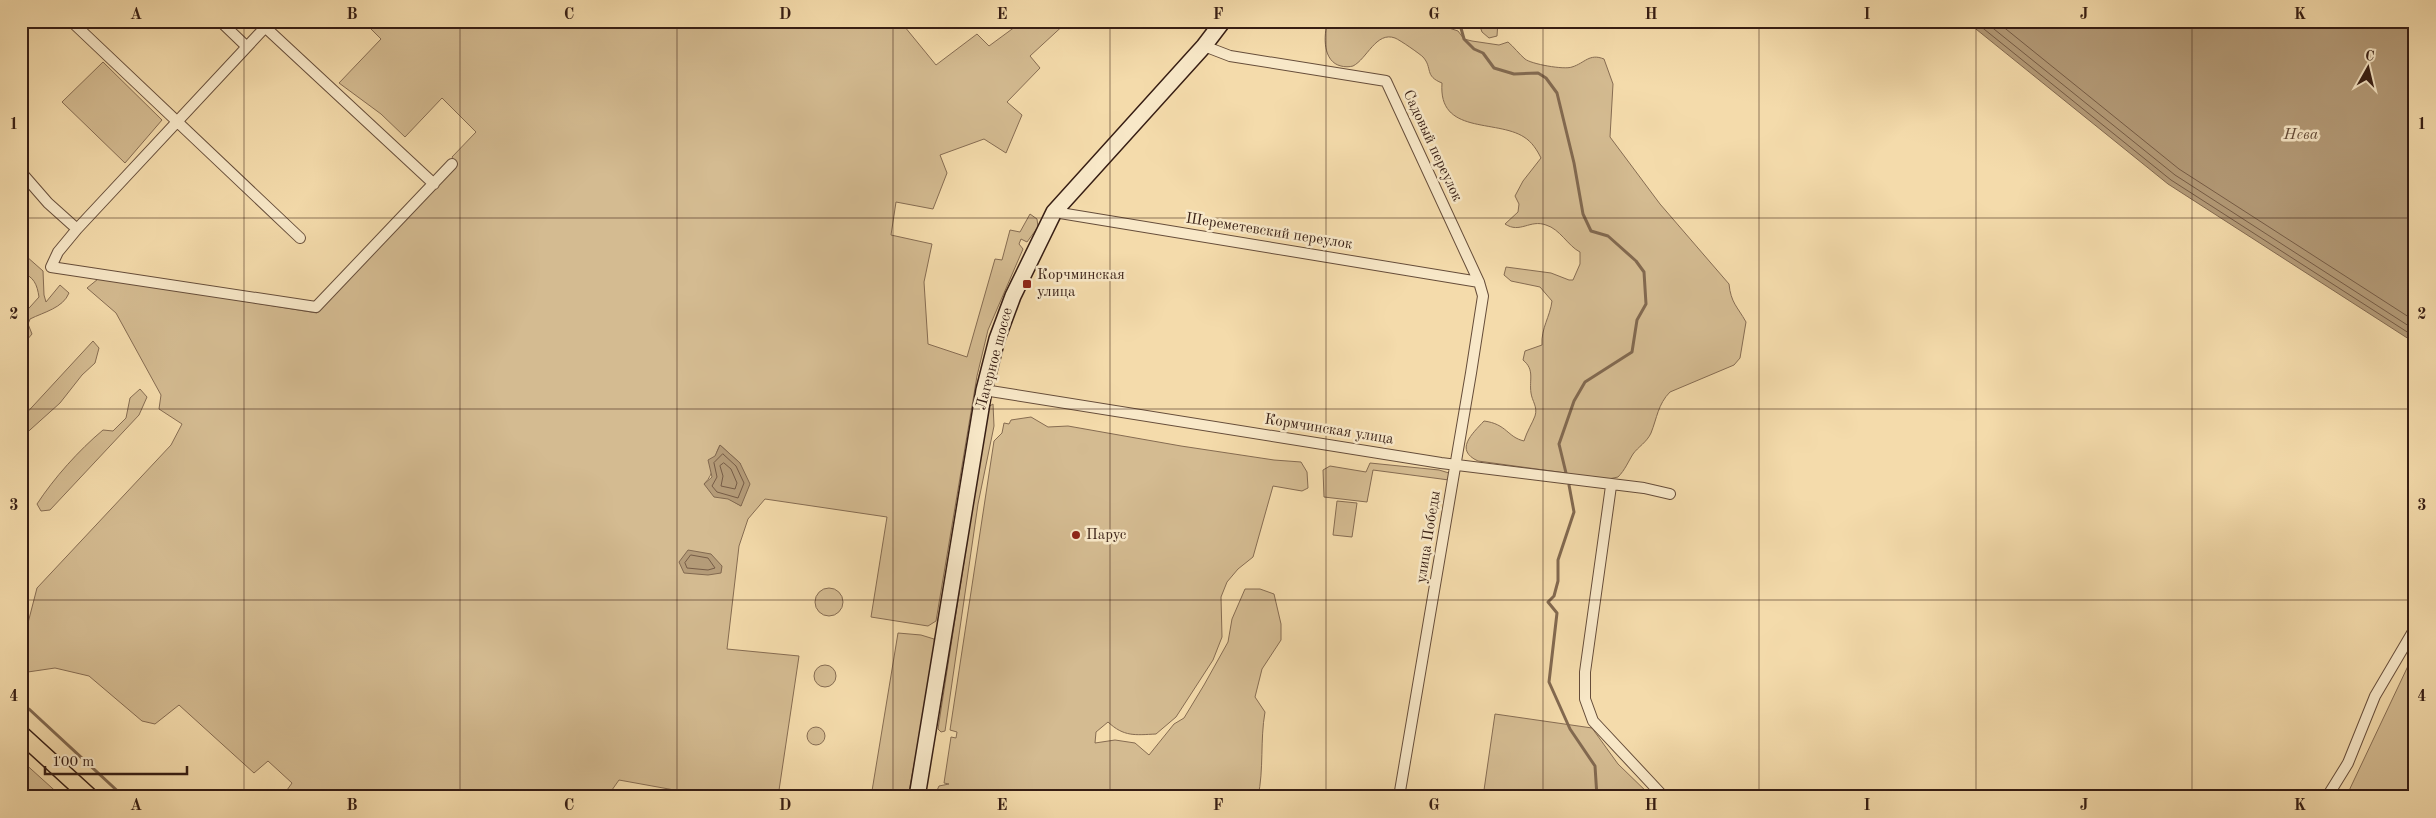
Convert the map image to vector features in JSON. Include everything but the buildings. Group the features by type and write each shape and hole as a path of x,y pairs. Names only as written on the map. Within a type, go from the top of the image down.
{"main road":[{"path":"21,734 90,797"}],"street":[{"path":"71,21 300,238"},
{"path":"220,21 246,46"},
{"name":"Лагерное шоссе","path":"918,797 984,390 997,339 1013,296 1054,212 1204,46 1223,21"},
{"path":"434,184 268,24 77,229 58,252 52,268 316,307 434,184 452,164"},
{"name":"Садовый переулок","path":"1204,46 1230,56 1386,81 1479,282"},
{"path":"21,172 48,202 77,229"},
{"name":"Шереметевский переулок","path":"1054,212 1479,282"},
{"name":"улица Победы","path":"1399,797 1483,296 1479,282"},
{"name":"Кормчинская улица","path":"984,390 1456,464 1611,486 1644,488 1670,494"},
{"path":"1611,486 1585,672 1585,699 1593,721 1664,797"},
{"path":"2327,797 2348,763 2375,696 2415,628"}],"shaded area":[{"path":"363,21 900,21 936,65 977,34 989,46 1023,21 1068,21 1030,56 1040,68 1007,102 1022,115 1006,153 984,139 940,155 947,173 933,209 896,202 891,235 932,244 924,282 928,344 967,357 995,259 1002,260 1010,230 1020,232 1030,214 1037,219 1038,227 1027,242 1021,239 1019,244 1023,249 988,330 977,376 936,621 928,626 871,617 887,517 765,499 748,519 739,546 727,649 799,656 778,797 713,797 619,780 607,797 282,797 292,783 268,761 254,773 179,705 155,724 142,721 89,676 55,668 21,673 21,650 37,588 171,445 182,424 159,409 161,395 116,313 87,288 98,279 114,280 317,313 457,165 452,157 476,132 442,98 405,137 381,114 339,83 381,39","holes":["720,445 740,463 741,506 704,484 712,471"]},
{"path":"1328,21 1428,21 1458,31 1464,39 1499,45 1508,42 1528,61 1540,65 1568,68 1594,57 1604,59 1613,84 1610,137 1660,204 1729,284 1733,300 1746,322 1740,358 1734,365 1670,392 1660,406 1651,433 1633,454 1618,477 1598,480 1584,479 1566,473 1478,461 1467,452 1466,447 1470,436 1484,421 1498,425 1514,437 1524,441 1536,413 1531,393 1530,371 1523,360 1525,351 1542,345 1543,333 1552,301 1540,287 1511,281 1504,275 1506,267 1551,273 1573,280 1580,264 1580,252 1556,230 1546,225 1535,224 1515,228 1505,224 1518,212 1519,204 1515,196 1523,181 1541,158 1529,141 1512,132 1471,123 1449,111 1443,100 1442,83 1433,78 1426,61 1410,47 1395,38 1382,38 1353,66 1344,67 1335,64 1326,48 1325,34"},
{"path":"1478,21 1498,21 1497,36 1489,38 1482,32"},
{"path":"103,62 162,120 125,163 62,102"},
{"path":"26,256 43,271 46,302 60,285 69,293 58,306 30,319 28,324 32,334 21,347 21,317 39,297 34,282 29,276 21,272 21,258"},
{"path":"93,341 99,348 95,363 82,375 60,403 21,438 21,419"},
{"path":"140,389 147,397 139,415 50,510 41,511 37,504 59,474 103,430 113,431 126,418 130,398"},
{"path":"993,404 994,426 978,504 945,731 941,732 938,729 988,407"},
{"path":"1031,417 1048,427 1068,426 1181,446 1274,460 1301,462 1307,472 1308,488 1302,491 1273,486 1253,557 1238,569 1227,582 1221,597 1222,637 1213,660 1176,717 1156,734 1136,735 1125,733 1108,722 1096,732 1095,743 1115,740 1135,743 1149,755 1174,724 1184,718 1204,685 1228,642 1232,619 1245,589 1260,589 1274,594 1281,624 1281,640 1262,669 1255,697 1265,712 1258,797 934,797 939,786 949,784 944,783 951,737 956,738 957,732 950,730 994,441 1002,433 1004,423 1009,424 1011,420"},
{"path":"1370,463 1439,470 1449,473 1449,480 1373,470 1367,502 1324,497 1323,470 1330,466 1366,472"},
{"path":"1337,501 1357,503 1352,537 1333,535"},
{"path":"829,588 839,592 843,602 839,612 829,616 819,612 815,602 819,592"},
{"path":"898,633 921,635 934,639 936,647 908,797 871,797"},
{"path":"825,665 833,668 836,676 833,684 825,687 817,684 814,676 817,668"},
{"path":"2408,666 2415,671 2415,797 2346,797"},
{"path":"1495,714 1592,728 1618,764 1652,797 1483,797"},
{"path":"816,727 822,730 825,736 822,742 816,745 810,742 807,736 810,730"},
{"path":"21,760 62,797 21,797"}],"water":[{"name":"Нева","path":"1966,21 2415,21 2415,343 2168,184"},
{"path":"720,445 740,463 750,484 741,506 728,499 714,497 704,484 712,477 708,460 715,456"},
{"path":"688,550 711,554 722,566 721,573 708,575 684,573 679,562"}],"waterway":[{"path":"1459,21 1464,39 1474,49 1483,53 1494,68 1514,74 1538,73 1546,78 1557,93 1574,163 1583,214 1591,231 1608,236 1636,261 1644,272 1646,304 1637,320 1632,352 1585,382 1574,401 1559,444 1566,473"},
{"path":"1569,485 1574,512 1558,560 1558,581 1554,596 1548,602 1557,613 1549,682 1570,729 1595,766 1597,797"},
{"path":"29,709 124,797"}],"place":[{"name":"Корчминская улица","path":"1027,284"},
{"name":"Парус","path":"1076,535"}]}
